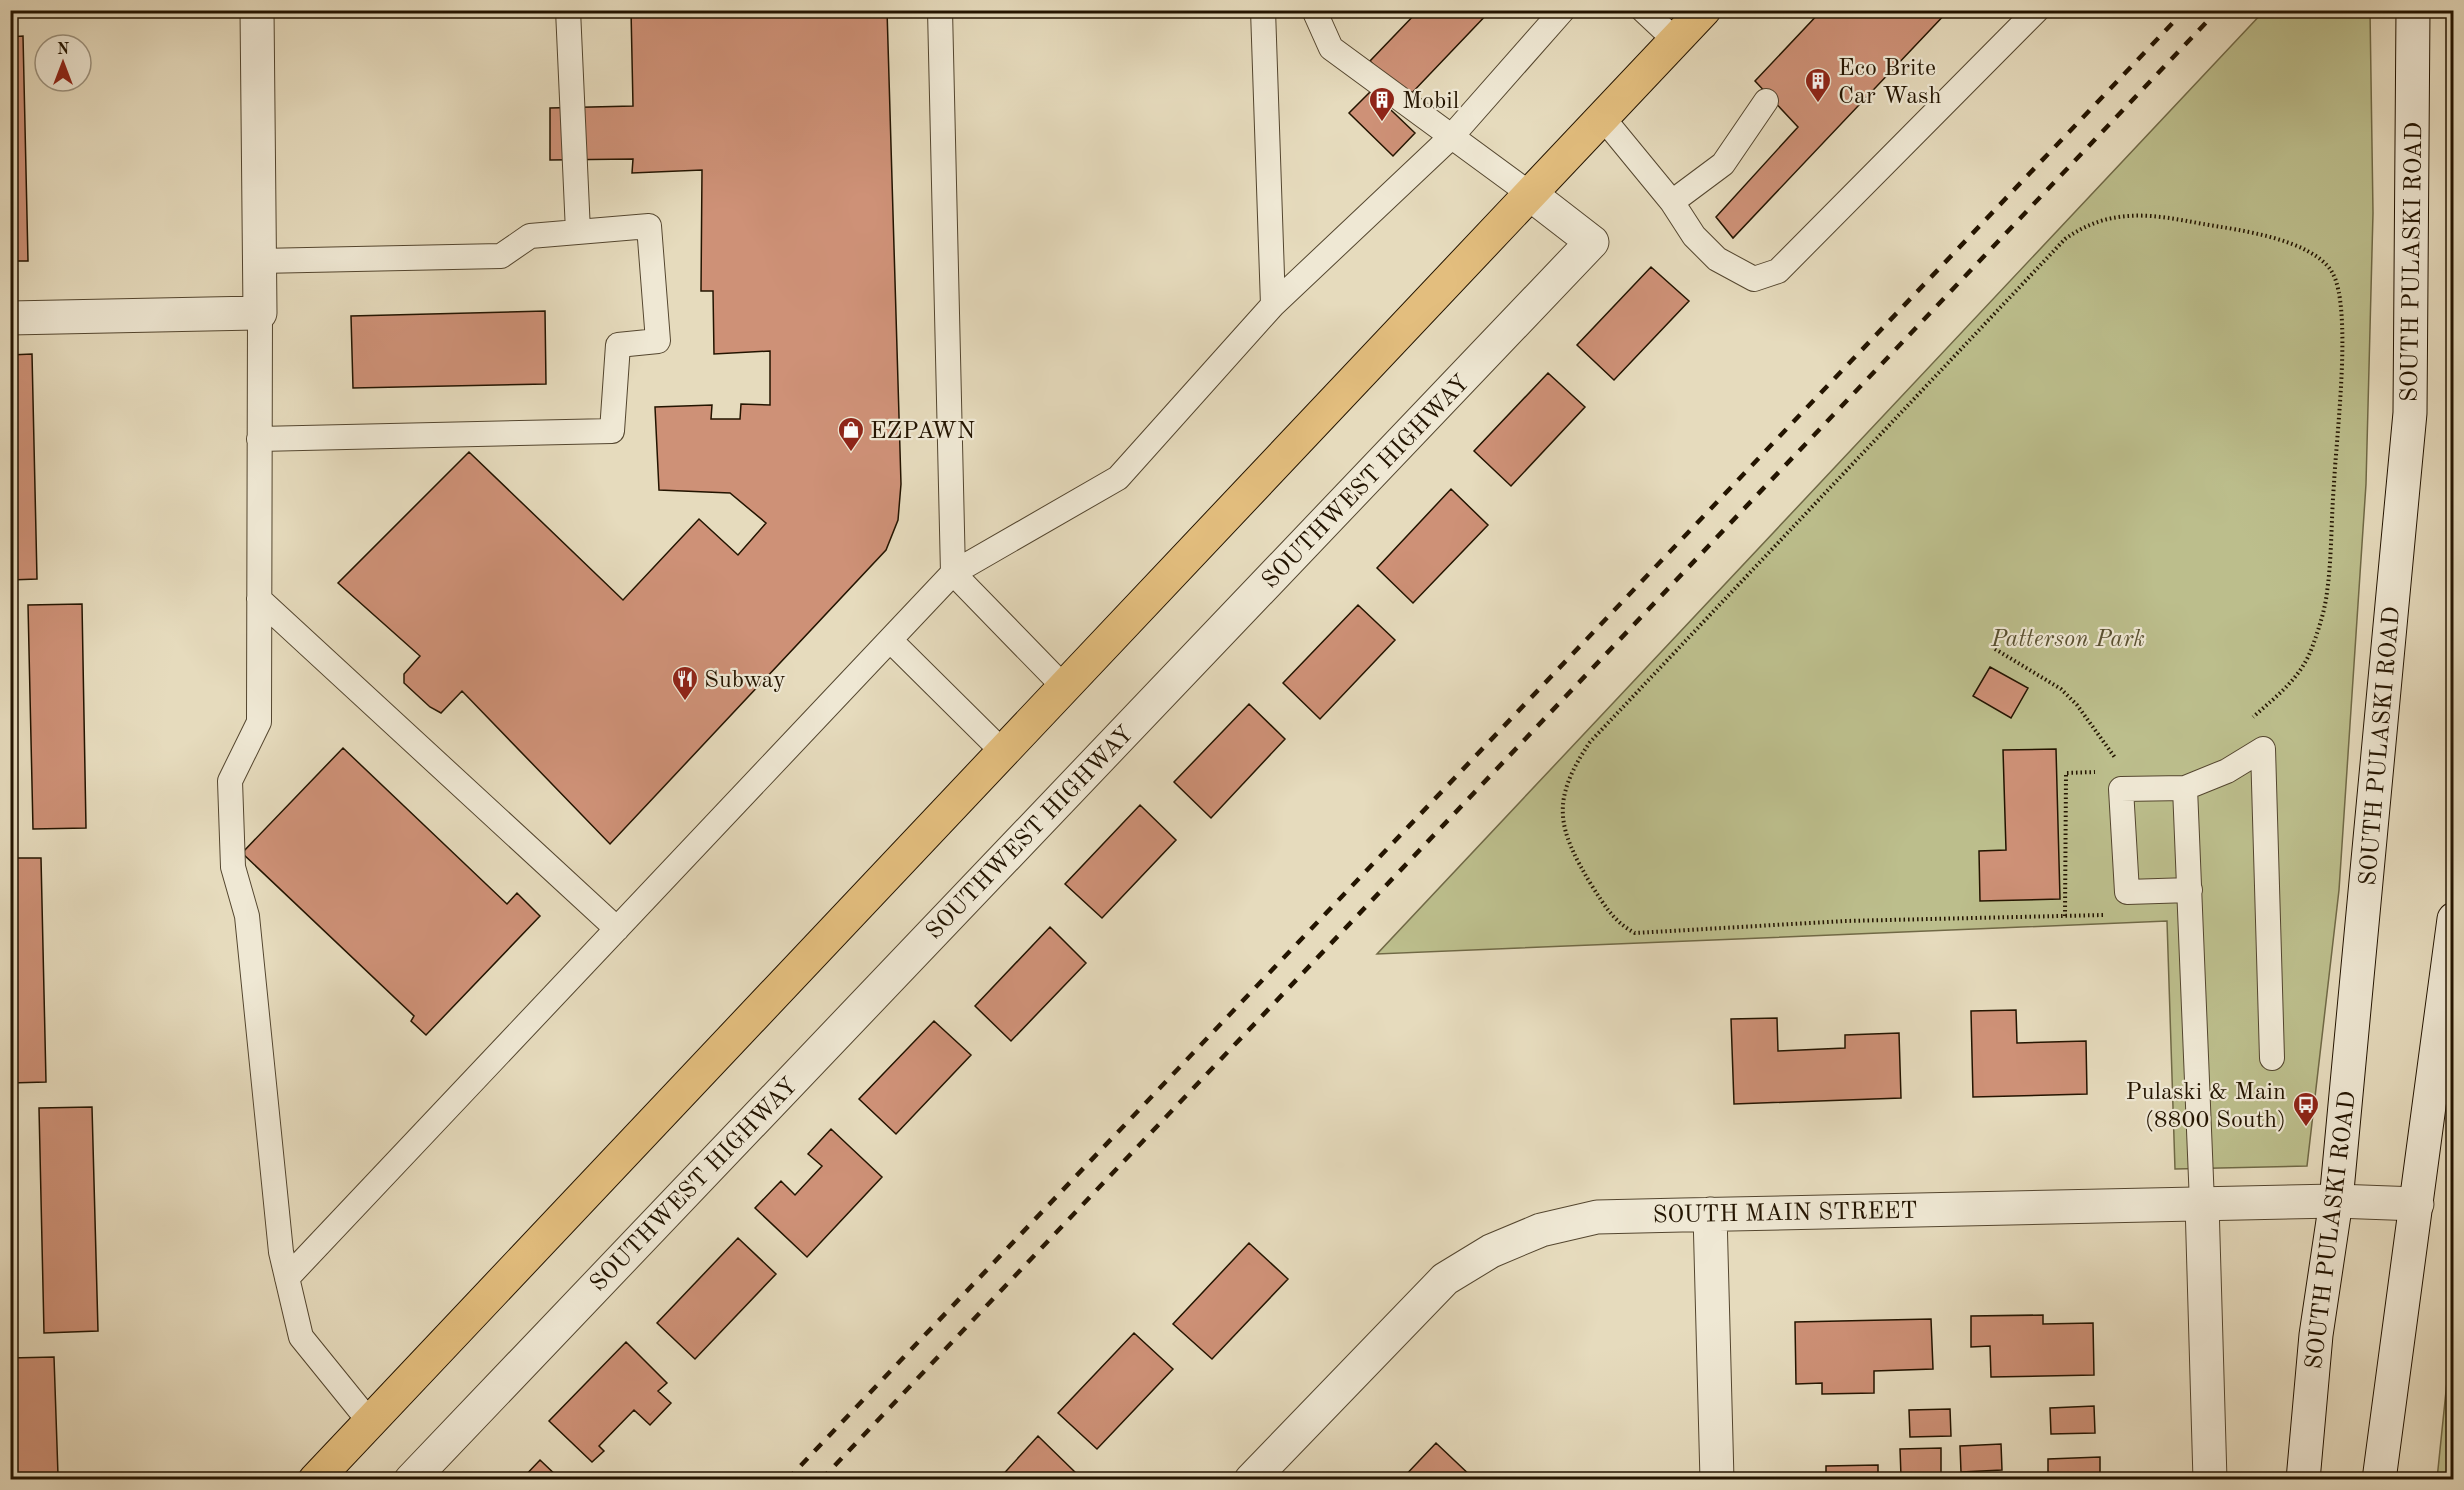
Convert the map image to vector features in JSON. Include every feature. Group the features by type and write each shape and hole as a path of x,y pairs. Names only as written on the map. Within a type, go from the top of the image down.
{"main road":[{"path":"315,1479 1704,10"}],"street":[{"path":"10,318 260,313 257,10"},
{"name":"SOUTH PULASKI ROAD","path":"2303,1479 2316,1335 2336,1202 2410,413 2414,10"},
{"name":"SOUTHWEST HIGHWAY","path":"411,1479 1592,242 1530,194"},
{"path":"2379,1479 2454,919"},
{"path":"2202,1203 2210,1479"},
{"name":"SOUTH MAIN STREET","path":"1251,1479 1445,1279 1491,1251 1541,1230 1597,1217 2202,1203 2417,1204"},
{"path":"1710,1214 1717,1479"}],"lane":[{"path":"568,10 578,232"},
{"path":"940,10 953,573 1064,687"},
{"path":"1263,10 1274,305"},
{"path":"1314,10 1331,48 1530,194"},
{"path":"287,1278 953,573 1118,478 1274,305 1451,137 1563,10"},
{"path":"1643,10 1675,40"},
{"path":"1603,118 1672,202 1694,236 1717,259 1754,279 1778,271 2033,12"},
{"path":"1672,202 1723,164 1766,101"},
{"path":"260,261 501,256 530,236 649,226 658,341 618,345 612,431 260,438"},
{"path":"260,313 258,722 230,781 233,867 247,916 281,1252 301,1337 369,1421"},
{"path":"259,599 617,929"},
{"path":"890,640 1003,752"},
{"path":"2190,890 2127,892 2121,789 2185,788 2227,771 2262,749 2272,1058"},
{"path":"2185,788 2202,1203"}],"path":[{"path":"2110,915 1845,921 1635,933 1619,925 1572,852 1564,831 1562,807 1574,765 1590,742 2064,239 2100,220 2124,215 2159,215 2250,232 2298,247 2317,257 2331,270 2339,286 2343,335 2327,592 2313,646 2304,667 2292,683 2250,720"},
{"path":"1995,649 2061,689 2077,705 2118,762"},
{"path":"2064,916 2066,773 2106,772"}],"green space":[{"name":"Patterson Park","path":"2264,11 2370,11 2373,213 2366,484 2339,890 2307,1166 2175,1169 2167,921 1377,954"},
{"path":"2453,1323 2453,1479 2437,1479"}],"building":[{"path":"631,10 887,10 901,484 898,520 886,550 610,844 462,691 441,713 430,707 404,683 404,674 420,656 338,583 469,452 623,600 699,519 738,555 766,523 730,493 659,490 655,407 712,405 711,419 740,419 741,404 770,405 770,351 714,354 713,291 701,291 702,170 632,173 633,159 550,160 550,108 633,106"},
{"name":"Mobil","path":"1419,10 1491,10 1408,97 1370,61"},
{"name":"Eco Brite Car Wash","path":"1822,10 1949,10 1733,238 1716,217 1798,127 1755,81"},
{"path":"23,36 28,261 10,261 10,37"},
{"name":"Mobil","path":"1371,91 1415,133 1393,156 1349,113"},
{"path":"1651,267 1689,301 1614,380 1577,345"},
{"path":"545,311 546,384 353,388 351,316"},
{"path":"32,354 37,579 10,580 10,355"},
{"path":"1548,373 1585,407 1511,486 1474,451"},
{"path":"1451,489 1488,525 1413,603 1377,568"},
{"path":"82,604 86,828 33,829 28,605"},
{"path":"1358,605 1395,640 1320,719 1283,683"},
{"path":"1990,667 2028,688 2011,718 1973,696"},
{"path":"1249,704 1285,739 1211,818 1174,782"},
{"path":"343,748 507,904 517,893 540,916 426,1035 411,1021 414,1016 242,853"},
{"path":"2056,749 2060,899 1980,901 1979,851 2006,850 2003,750"},
{"path":"1140,805 1176,840 1102,918 1065,884"},
{"path":"10,858 41,858 46,1082 10,1083"},
{"path":"1050,927 1086,963 1011,1041 975,1006"},
{"path":"2016,1010 2017,1043 2086,1041 2087,1094 1973,1097 1971,1011"},
{"path":"1777,1018 1778,1051 1845,1048 1845,1035 1899,1033 1901,1098 1734,1104 1731,1019"},
{"path":"934,1021 971,1055 896,1134 859,1099"},
{"path":"92,1107 98,1331 44,1333 39,1108"},
{"path":"831,1129 882,1177 807,1257 755,1208 781,1181 795,1195 822,1166 808,1154"},
{"path":"738,1238 776,1274 695,1359 657,1323"},
{"path":"1249,1243 1288,1279 1212,1359 1173,1324"},
{"path":"2043,1315 2043,1324 2093,1323 2094,1375 1991,1377 1990,1346 1971,1347 1971,1316"},
{"path":"1931,1319 1933,1369 1874,1371 1874,1393 1822,1394 1822,1383 1796,1384 1795,1322"},
{"path":"1134,1333 1173,1369 1097,1449 1058,1413"},
{"path":"626,1342 667,1383 658,1391 671,1403 650,1425 634,1410 599,1446 604,1451 592,1462 549,1421"},
{"path":"54,1357 58,1475 10,1477 10,1358"},
{"path":"2094,1406 2095,1433 2051,1434 2050,1408"},
{"path":"1950,1409 1951,1436 1910,1437 1909,1410"},
{"path":"1038,1436 1076,1473 1070,1480 998,1480"},
{"path":"1436,1443 1474,1479 1401,1480"},
{"path":"2001,1444 2002,1470 1961,1472 1960,1446"},
{"path":"1941,1448 1941,1474 1901,1476 1900,1449"},
{"path":"2100,1457 2100,1480 2048,1480 2048,1459"},
{"path":"540,1460 561,1480 521,1480"},
{"path":"1878,1465 1878,1480 1826,1480 1826,1466"}],"railway":[{"path":"787,1480 2185,10"},
{"path":"821,1480 2218,10"}],"place":[{"name":"Eco Brite Car Wash","path":"1818,104"},
{"name":"Mobil","path":"1382,123"},
{"name":"EZPAWN","path":"851,453"},
{"name":"Subway","path":"685,702"},
{"name":"Pulaski & Main (8800 South)","path":"2306,1128"}]}
